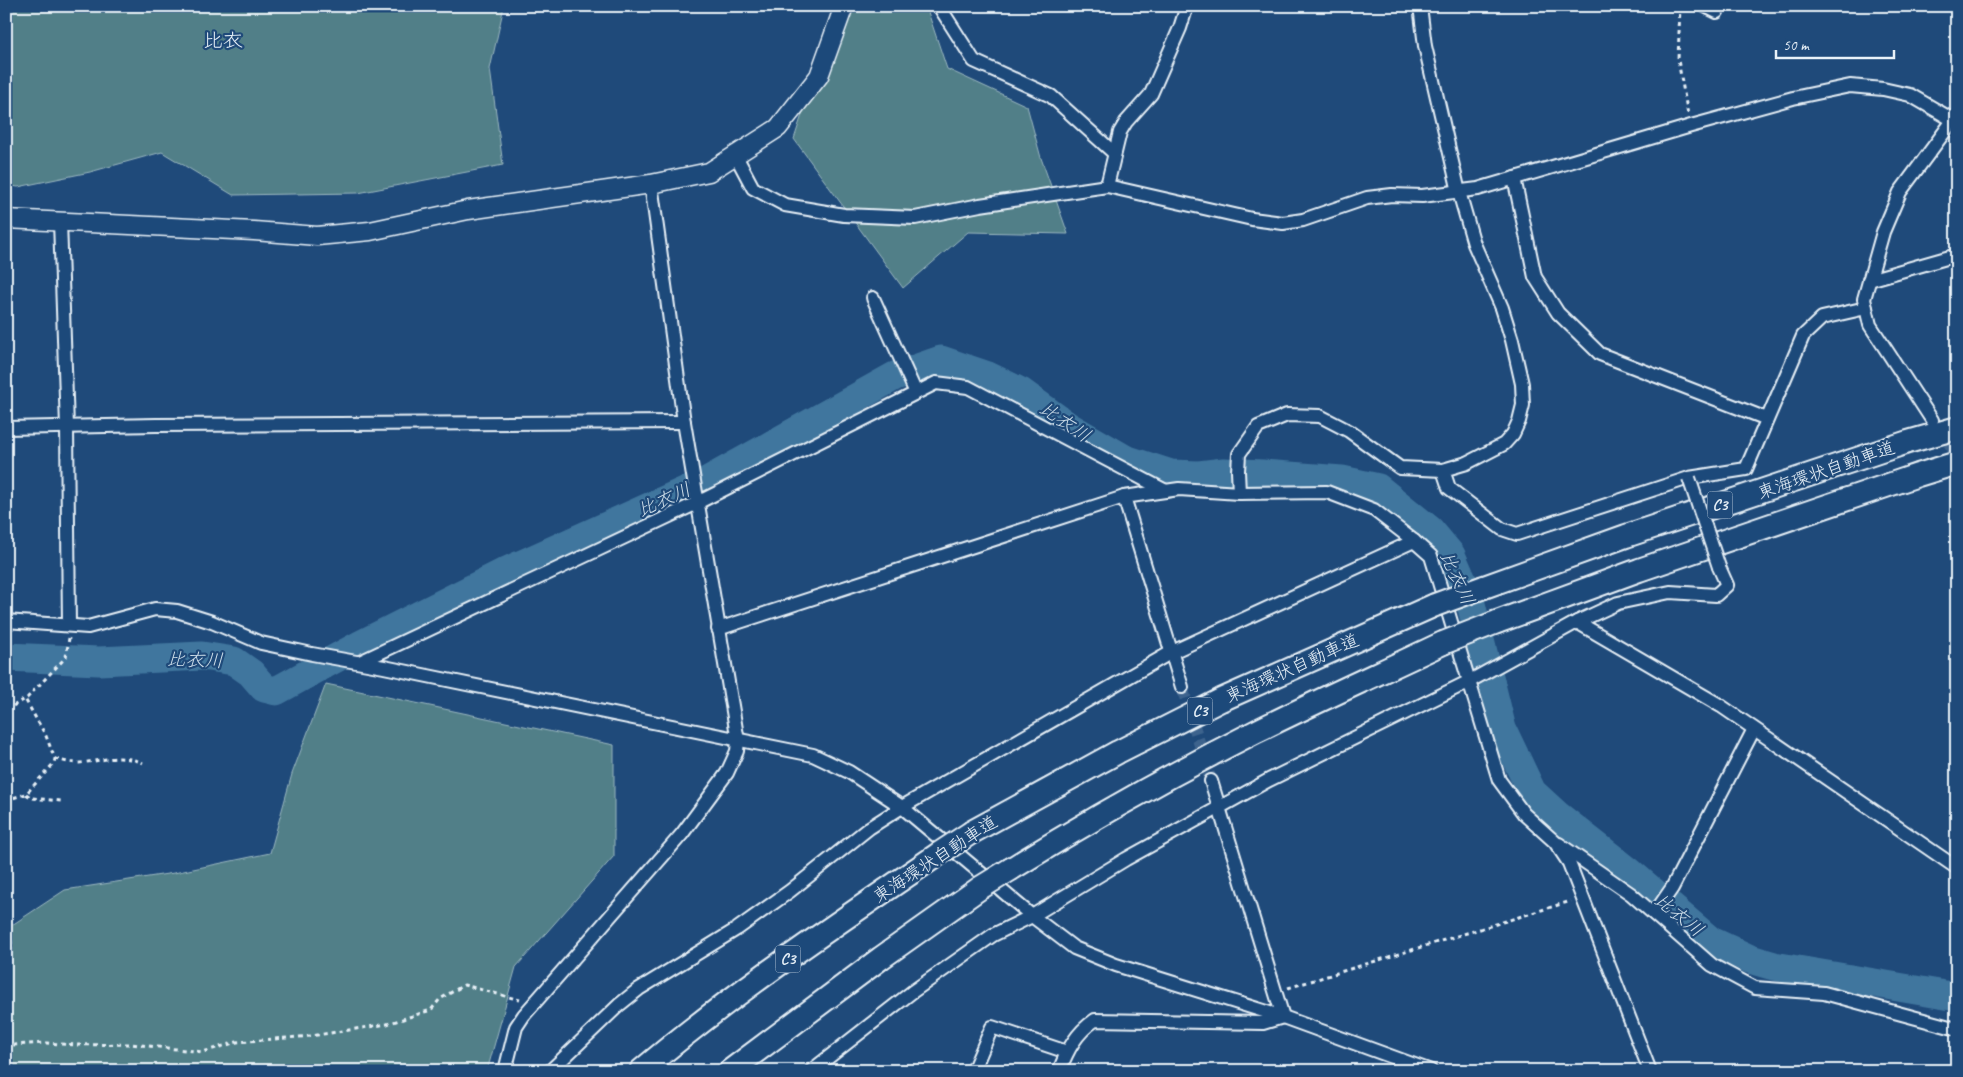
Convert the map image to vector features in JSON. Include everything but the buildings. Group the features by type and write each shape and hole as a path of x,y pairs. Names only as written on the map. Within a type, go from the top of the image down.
{"highway":[{"name":"東海環状自動車道","path":"642,1071 685,1034 744,991 972,832 1110,757 1221,700 1435,605 1635,533 1908,442 1957,428"},
{"name":"東海環状自動車道","path":"730,1071 881,958 980,888 1057,840 1255,732 1443,643 1496,622 1658,564 1957,463"}],"street":[{"path":"6,218 317,236 370,230 468,210 651,184 709,172 778,128 818,76 844,6"},
{"path":"939,6 974,60 1051,96 1114,153"},
{"path":"1107,186 1120,132 1126,122 1151,94 1168,58 1187,6"},
{"path":"1239,493 1239,454 1258,427 1288,414 1320,416 1350,431 1400,468 1443,470 1467,463 1504,444 1513,434 1519,421 1523,404 1522,384 1512,340 1502,308 1474,244 1459,192 1425,46 1420,6"},
{"path":"736,156 753,188 785,206 844,214 915,218 980,205 1107,186 1252,219 1283,223 1303,220 1367,198 1422,196 1478,189 1793,98 1850,86 1883,88 1910,96 1955,117 1900,192 1883,232 1864,299 1870,325 1932,420"},
{"path":"1514,178 1534,277 1558,313 1600,354 1767,420"},
{"path":"505,1071 516,1027 682,834 727,773 737,751 738,741 684,422 651,184"},
{"path":"60,222 67,426 69,625"},
{"path":"1869,280 1957,255"},
{"path":"873,298 916,393"},
{"path":"1443,470 1449,488 1502,528 1517,534 1689,478 1746,469 1804,336 1822,318 1866,308"},
{"path":"360,662 697,504 936,383 968,387 1166,491"},
{"path":"6,428 684,422"},
{"path":"811,1071 912,992 993,935 1032,916 1126,859 1269,780 1470,681 1577,622 1618,603 1670,592 1716,594 1727,585 1689,478"},
{"path":"718,629 1124,497 1179,489 1239,493 1327,492 1374,510 1431,556 1500,780 1524,814 1555,842 1631,894 1712,966 1755,988 1824,993 1957,1029"},
{"path":"1124,497 1170,653 1182,687"},
{"path":"550,1071 639,989 736,929 790,891 869,828 902,806 1170,653 1414,541"},
{"path":"6,621 88,627 155,609 177,611 212,622 261,643 813,756 849,772 902,806 1032,916 1074,948 1116,965 1283,1017 1431,1071"},
{"path":"1577,622 1720,706 1957,868"},
{"path":"1654,914 1672,888 1754,729"},
{"path":"1211,781 1283,1017"},
{"path":"1555,842 1569,863 1650,1071"},
{"path":"1059,1071 1067,1052 1082,1029 1095,1020 1263,1023 1283,1017"},
{"path":"973,1071 992,1027 1067,1052"}],"path":[{"path":"1680,6 1678,60 1691,126"},
{"path":"6,710 25,699 66,657 70,632 69,625"},
{"path":"25,699 46,736 55,759"},
{"path":"55,759 80,763 121,757 135,759 143,763"},
{"path":"6,800 26,794 55,759"},
{"path":"26,794 32,798 61,801"},
{"path":"1275,991 1582,897"},
{"path":"6,925 13,944 13,951 6,964"},
{"path":"6,1042 11,1045 131,1044 203,1052 237,1042 311,1036 387,1024 431,1010 440,999 464,985 517,1000 530,1000 540,997"}],"green space":[{"path":"6,6 504,6 490,69 503,165 358,193 233,195 162,152 90,172 18,187 6,185"},
{"path":"838,6 926,6 947,69 1027,106 1041,158 1068,234 968,232 903,288 794,139"},
{"path":"326,684 614,745 614,856 516,967 487,1071 6,1071 6,931 12,925 65,890 174,873 270,853 292,774"}],"waterway":[{"name":"比衣川","path":"6,657 99,661 202,656 234,661 251,673 264,688 276,691 360,645 509,570 707,481 895,376 941,360 988,376 1021,392 1068,426 1125,459 1171,474 1199,475 1224,472 1262,474 1342,480 1378,488 1430,530 1451,555 1469,596 1502,729 1532,792 1557,815 1631,873 1711,941 1750,959 1774,966 1957,997"}],"tunnel":[{"path":"1938,428 1957,454"},
{"path":"1182,687 1211,781"}],"district":[{"name":"比衣","path":"223,40"}]}
